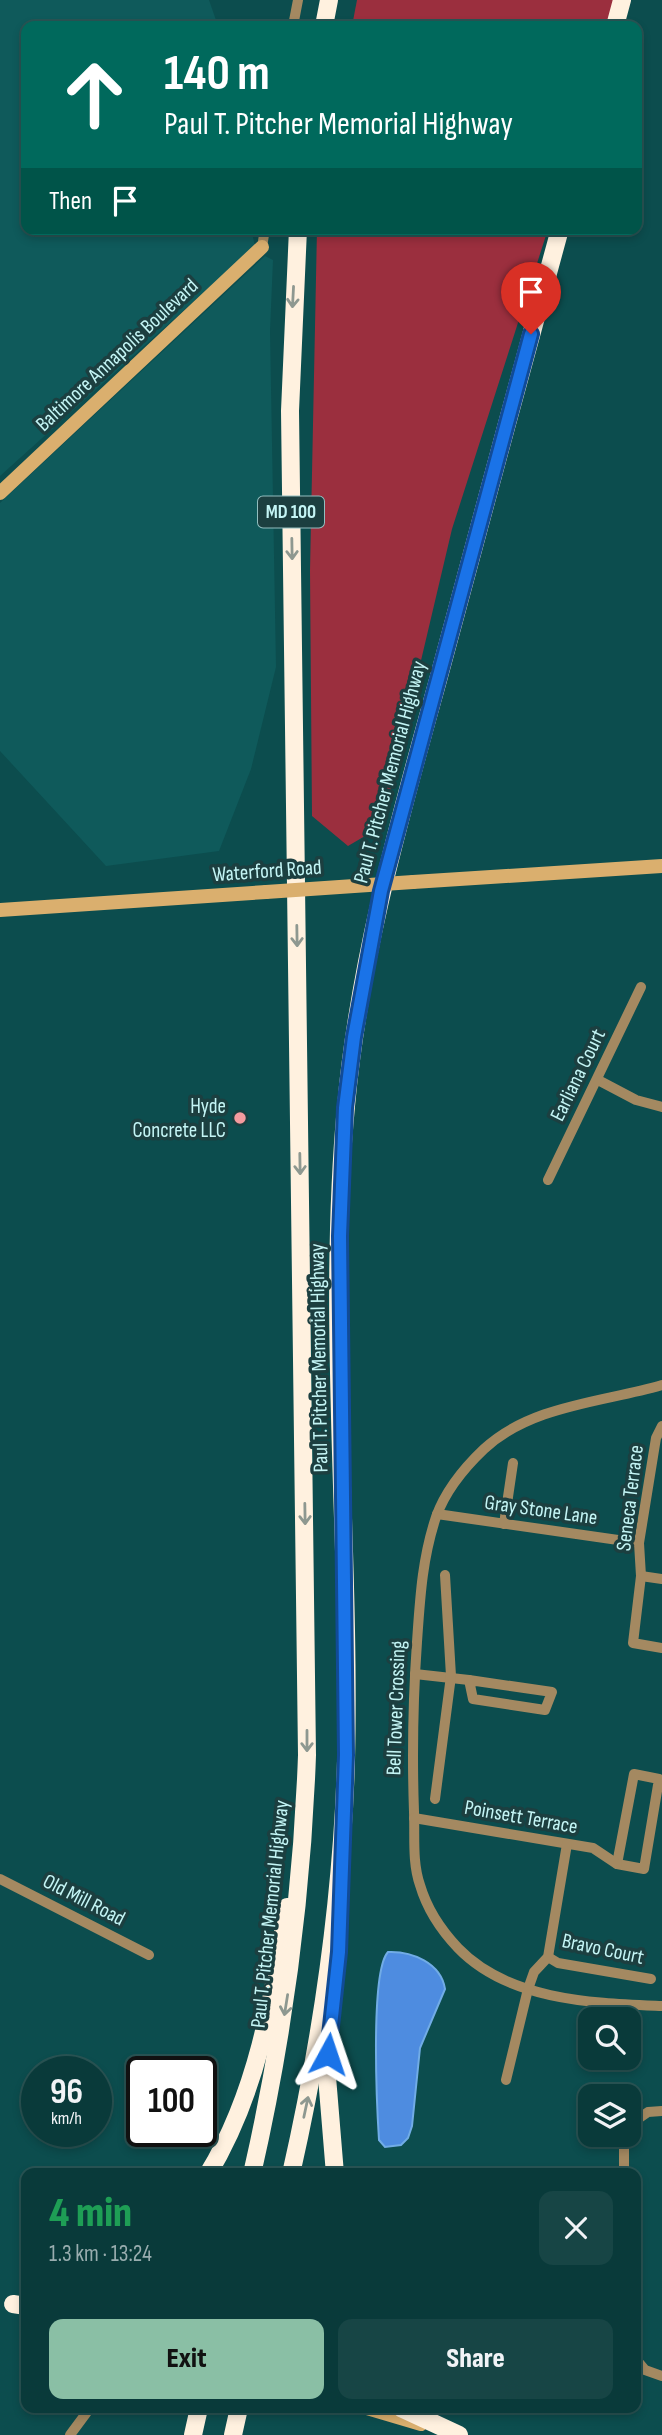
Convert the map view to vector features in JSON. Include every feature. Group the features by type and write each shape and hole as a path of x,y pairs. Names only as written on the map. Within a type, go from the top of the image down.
{"highway":[{"path":"325,21 329,0"},
{"path":"616,21 622,0"},
{"name":"Paul T. Pitcher Memorial Highway","path":"253,2168 286,2009 304,1839 307,1689 290,411 298,235"},
{"name":"Paul T. Pitcher Memorial Highway","path":"292,2168 323,2014 340,1879 346,1691 340,1236 345,1108 354,1037 381,891 558,235"},
{"path":"211,2168 243,2105 262,2048 293,1872 304,1839"},
{"path":"335,2168 327,2077 339,1952 340,1879"},
{"path":"193,2435 198,2413"},
{"path":"233,2435 238,2413"},
{"path":"411,2413 457,2435"}],"main road":[{"name":"Baltimore Annapolis Boulevard","path":"0,493 262,247"},
{"name":"Waterford Road","path":"0,910 662,866"},
{"path":"384,2413 457,2435"}],"street":[{"path":"294,21 298,0"},
{"path":"262,247 264,235"},
{"name":"Earliana Court","path":"548,1180 641,987"},
{"path":"598,1080 636,1100 662,1107"},
{"name":"Bell Tower Crossing","path":"662,1386 547,1414 513,1428 486,1447 467,1467 437,1514 422,1562 411,1730 414,1852 419,1885 435,1920 460,1950 493,1975 528,1989 600,2003 662,2006"},
{"name":"Seneca Terrace","path":"662,1426 656,1438 639,1542 641,1576 633,1643 662,1648"},
{"path":"504,1524 513,1463"},
{"name":"Gray Stone Lane","path":"437,1514 639,1542"},
{"path":"435,1799 451,1676 445,1575"},
{"name":"Seneca Terrace","path":"641,1576 662,1579"},
{"path":"415,1674 451,1676 552,1692 545,1710 473,1699 469,1679"},
{"path":"634,1774 659,1779 645,1869 617,1864 634,1774"},
{"name":"Poinsett Terrace","path":"414,1818 593,1848 617,1864"},
{"path":"506,2080 528,1989 534,1972 548,1957 566,1843"},
{"name":"Old Mill Road","path":"1,1880 149,1955"},
{"name":"Bravo Court","path":"548,1957 558,1963 651,1979"},
{"path":"641,2117 648,2112 662,2111"},
{"path":"624,2147 624,2168"},
{"path":"641,2365 645,2370 662,2376"},
{"path":"70,2435 86,2413"}],"shaded area":[{"path":"0,0 209,0 216,21 21,21 21,235 252,235 255,246 0,476"},
{"path":"357,0 622,0 615,21 353,21"},
{"path":"317,235 546,235 452,529 382,826 348,846 312,816 310,571"},
{"path":"265,256 273,260 270,331 276,667 251,769 219,851 106,866 0,751 0,503"}],"water":[{"path":"388,1952 416,1956 424,1960 438,1972 445,1989 420,2048 412,2126 408,2138 401,2145 385,2147 379,2140 376,2041 379,1985 382,1964"}],"place":[{"name":"Hyde Concrete LLC","path":"240,1118"}],"route":[{"path":"328,2054 339,1952 346,1755 340,1236 345,1108 370,937 381,891 531,334"}]}
